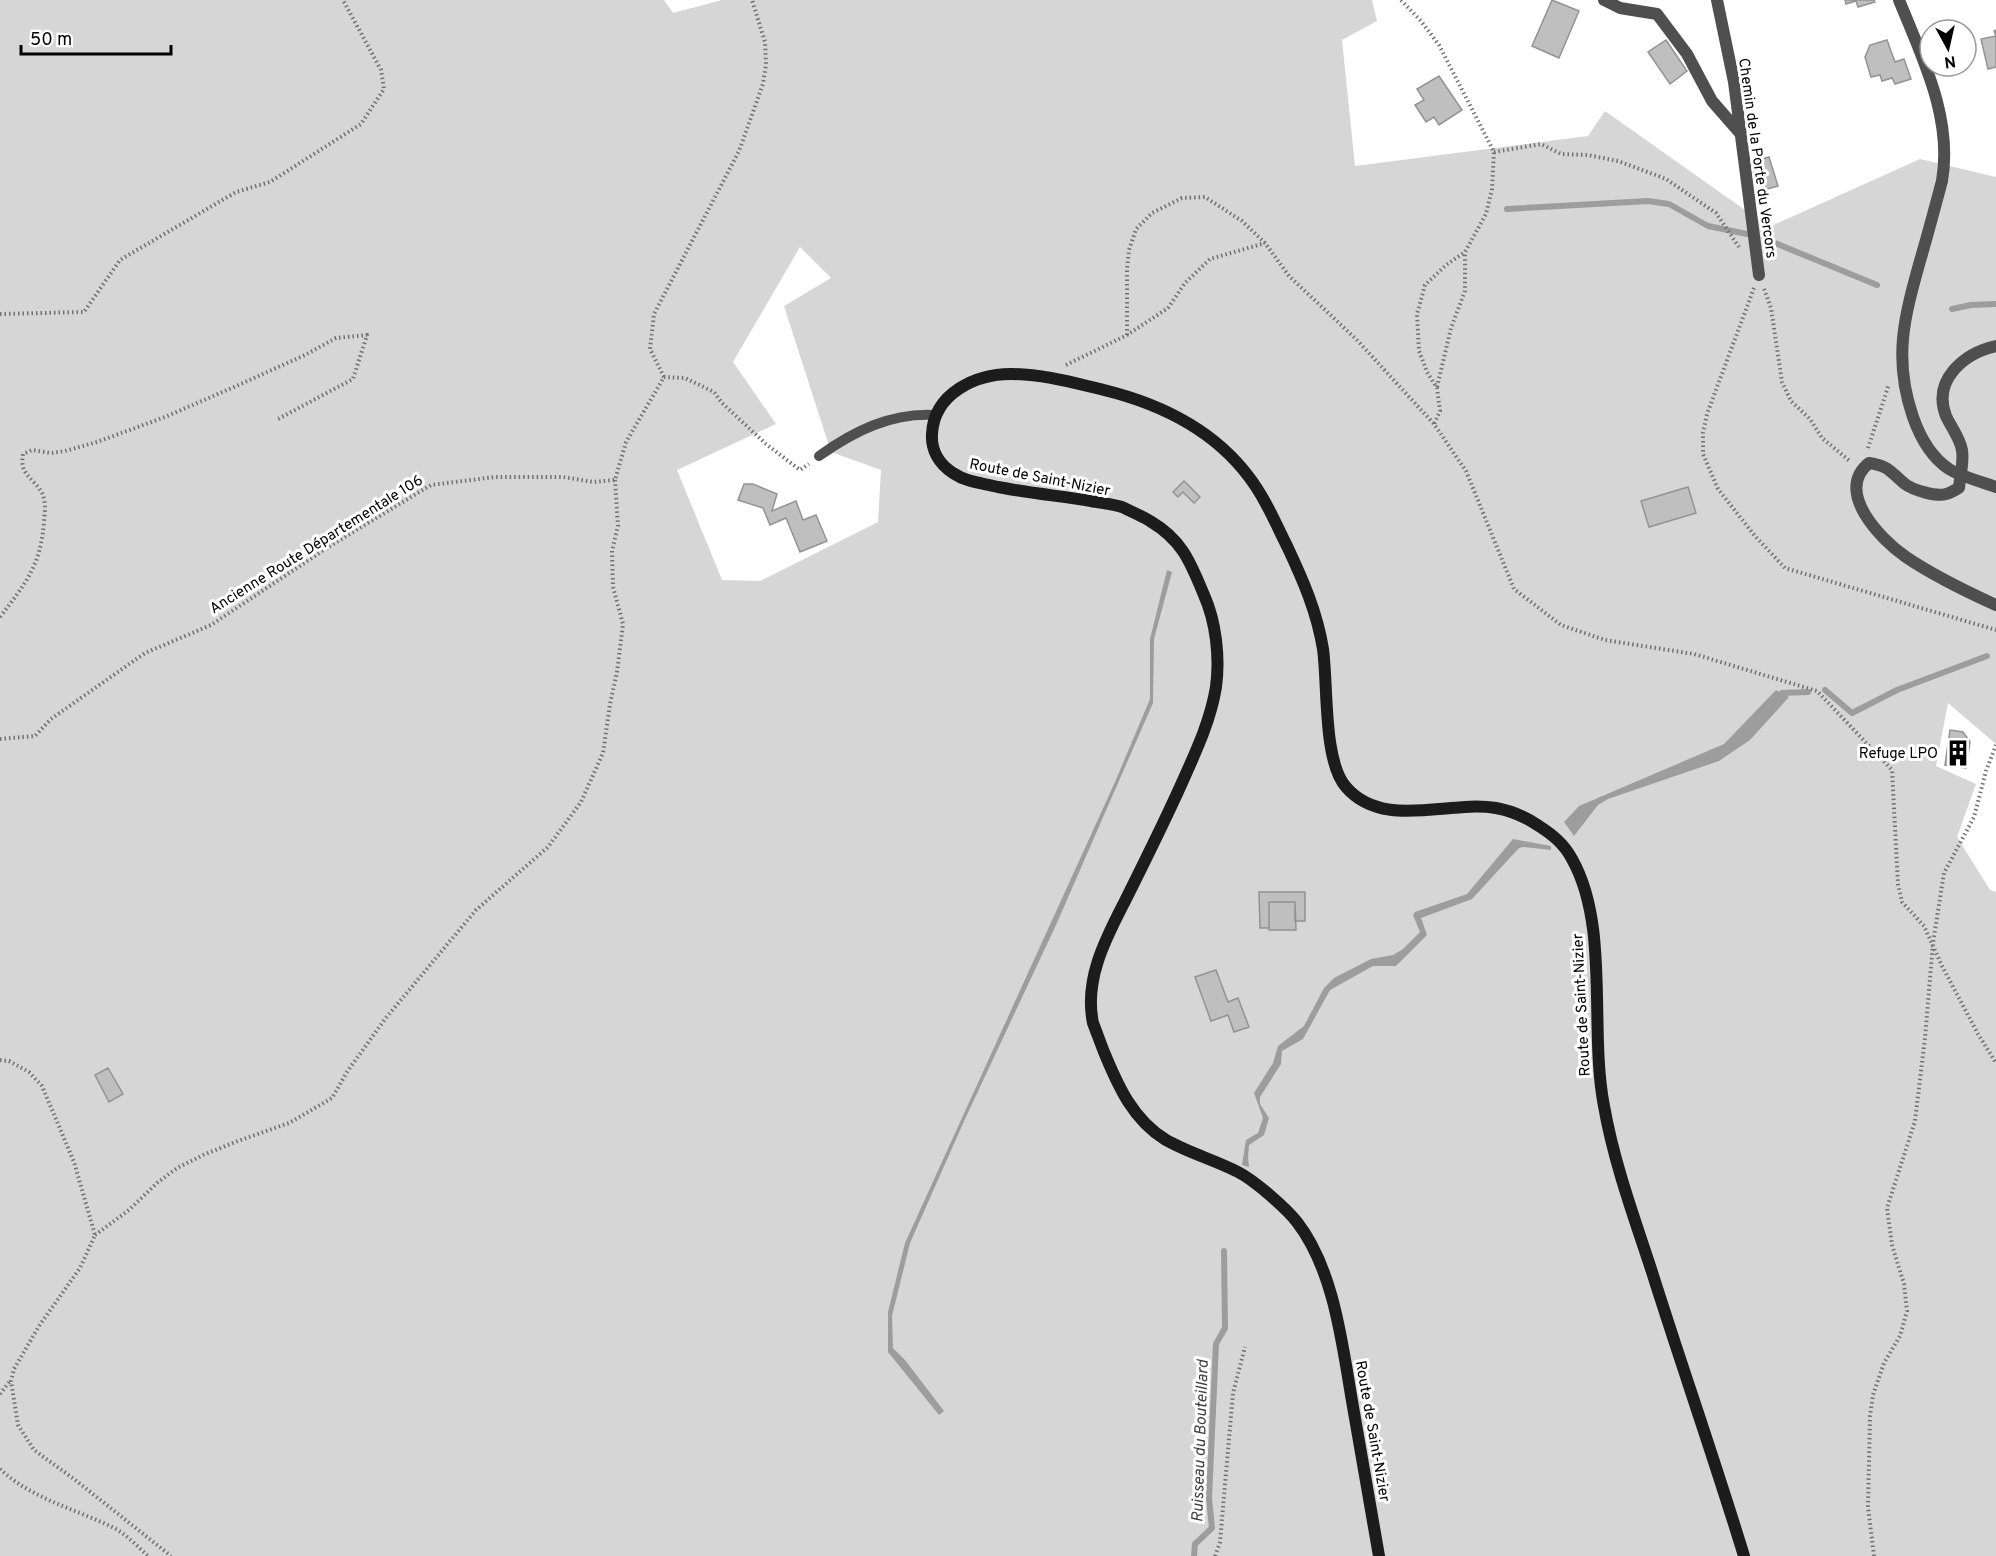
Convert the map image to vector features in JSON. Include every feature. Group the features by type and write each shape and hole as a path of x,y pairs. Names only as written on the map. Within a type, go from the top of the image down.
{"main road":[{"name":"Route de Saint-Nizier","path":"1379,1556 1341,1333 1322,1266 1296,1221 1247,1176 1167,1140 1140,1119 1117,1085 1094,1025 1091,998 1094,971 1109,933 1177,795 1203,734 1216,687 1216,643 1209,604 1183,547 1156,524 1125,508 971,481 957,476 941,463 932,446 936,415 950,394 975,380 994,375 1041,376 1125,395 1156,405 1183,418 1209,436 1249,477 1269,509 1313,605 1324,660 1333,762 1340,780 1349,790 1370,803 1395,810 1470,806 1495,808 1521,815 1555,836 1566,848 1587,896 1597,982 1598,1064 1611,1138 1744,1556"}],"street":[{"path":"1604,0 1620,8 1657,14 1687,54 1712,101 1740,133"},
{"name":"Chemin de la Porte du Vercors","path":"1717,0 1734,82 1759,275"},
{"path":"1899,0 1928,70 1940,116 1945,156 1942,181 1906,313 1902,347 1902,371 1906,396 1920,437 1950,470 1996,487"},
{"path":"1996,346 1965,358 1953,369 1944,387 1942,403 1962,450 1959,488 1938,495 1906,485 1895,473 1881,465 1869,463 1862,469 1856,486 1857,500 1881,534 1904,556 1960,589 1996,605"}],"lane":[{"path":"819,456 843,439 868,427 917,414 936,415"}],"path":[{"path":"0,314 84,312 120,260 236,192 270,182 361,124 384,89 381,70 344,0"},
{"path":"664,377 650,349 654,314 739,151 763,84 766,64 765,42 752,0"},
{"path":"1401,0 1439,45 1494,152 1492,189 1486,214 1465,252 1446,265 1425,285 1417,314 1419,351 1427,372 1437,388"},
{"path":"1494,152 1541,144 1561,154 1588,155 1618,161 1666,179 1716,213 1740,248"},
{"path":"1127,335 1126,284 1130,250 1136,229 1152,213 1182,198 1205,197 1242,221 1264,243 1289,276 1357,340 1434,424 1466,471 1514,589 1561,625 1605,640 1694,654 1817,691 1892,770 1898,884 1902,902 1924,926 1942,966 1996,1063"},
{"path":"1041,376 1127,335 1168,308 1185,284 1210,259 1264,243"},
{"path":"1434,424 1440,411 1437,388 1451,328 1465,291 1465,252"},
{"path":"1759,275 1771,308 1782,382 1791,401 1810,419 1822,438 1862,469 1890,381"},
{"name":"Chemin de la Porte du Vercors","path":"1759,275 1707,414 1703,433 1703,454 1718,489 1755,536 1785,568 1996,630"},
{"path":"0,617 35,568 42,543 45,518 44,497 21,465 23,454 32,450 51,453 65,451 97,442 165,417 225,391 306,355 336,338 367,335 353,379 278,419"},
{"path":"664,377 685,378 714,392 722,403 766,444 800,470"},
{"path":"171,1556 34,1450 18,1425 11,1381 14,1369 39,1326 80,1268 94,1235 129,1210 157,1183 177,1168 202,1155 289,1123 332,1098 347,1072 385,1019 476,910 548,847 581,802 603,753 623,624 613,587 612,551 618,526 615,480 626,442 664,377"},
{"name":"Ancienne Route Départementale 106","path":"0,739 35,736 51,719 145,654 211,625 330,546 431,485 495,477 563,477 593,482 615,480"},
{"path":"1874,1556 1868,1507 1870,1416 1873,1395 1884,1363 1900,1336 1907,1311 1904,1284 1892,1245 1887,1208 1915,1121 1933,943 1944,873 1974,817 1986,771 1996,745"},
{"path":"0,1060 9,1060 29,1072 42,1086 74,1162 94,1235"},
{"path":"1215,1556 1220,1542 1233,1393 1245,1347"},
{"path":"0,1394 11,1381"},
{"path":"0,1469 23,1487 118,1530 148,1556"}],"shaded area":[{"path":"0,0 664,0 673,13 722,0 1372,0 1377,21 1342,40 1355,166 1588,136 1605,111 1769,227 1920,159 1996,177 1996,744 1948,703 1936,766 1976,784 1957,837 1990,890 1996,892 1996,1556 0,1556","holes":["800,247 831,278 784,306 831,452 881,470 878,522 760,581 722,580 677,470 776,424 733,362"]},
{"path":"1167,570 1172,572 1154,639 1153,703 1056,925 910,1243 892,1316 893,1348 944,1411 939,1415 888,1352 888,1312 905,1243 1115,782 1150,699 1150,639"},
{"path":"1776,690 1789,697 1750,740 1719,761 1608,799 1598,805 1574,836 1564,822 1579,806 1724,744"},
{"path":"1513,839 1551,846 1551,850 1519,848 1472,899 1421,918 1427,935 1396,966 1373,966 1330,990 1303,1039 1282,1051 1281,1064 1260,1097 1260,1104 1269,1118 1264,1135 1249,1145 1249,1167 1242,1165 1246,1140 1258,1133 1263,1118 1254,1093 1273,1063 1278,1046 1304,1026 1324,988 1334,978 1371,959 1393,955 1403,949 1420,932 1413,915 1415,912 1467,894"}],"building":[{"path":"1552,0 1579,11 1559,58 1532,46"},
{"path":"1845,0 1874,0 1875,2 1858,7 1856,1 1846,4"},
{"path":"1996,36 1996,67 1988,69 1981,39"},
{"path":"1666,40 1687,71 1670,84 1648,52"},
{"path":"1887,40 1895,62 1904,59 1911,79 1895,84 1892,78 1882,81 1880,75 1871,77 1865,57 1870,45"},
{"path":"1439,76 1462,110 1439,125 1434,117 1426,122 1415,105 1424,100 1417,89"},
{"path":"1769,157 1778,186 1760,191 1751,162"},
{"path":"1184,481 1200,497 1194,503 1183,492 1178,497 1173,492"},
{"path":"744,484 753,484 777,494 772,511 796,501 803,520 816,515 827,541 800,552 786,518 770,525 763,508 738,500"},
{"path":"1688,487 1696,513 1649,527 1641,501"},
{"name":"Refuge LPO","path":"1950,730 1963,732 1970,742 1966,768 1945,765"},
{"path":"1259,892 1305,892 1305,921 1295,921 1295,902 1269,902 1269,928 1260,928"},
{"path":"1269,902 1295,902 1296,930 1269,930"},
{"path":"1216,970 1228,1002 1238,998 1249,1027 1234,1032 1228,1015 1211,1021 1195,977"},
{"path":"108,1068 123,1094 109,1102 95,1075"}],"waterway":[{"path":"1507,209 1648,201 1669,204 1708,226 1747,234"},
{"path":"1775,243 1877,285"},
{"path":"1952,309 1971,305 1996,304"},
{"name":"Ruisseau du Bouteillard","path":"1825,690 1852,713 1897,690 1987,656"},
{"name":"Ruisseau du Bouteillard","path":"1777,698 1782,693 1808,692"},
{"name":"Ruisseau du Bouteillard","path":"1194,1556 1195,1544 1212,1528 1209,1498 1216,1344 1225,1328 1224,1251"}],"place":[{"name":"Refuge LPO","path":"1958,753"}]}
